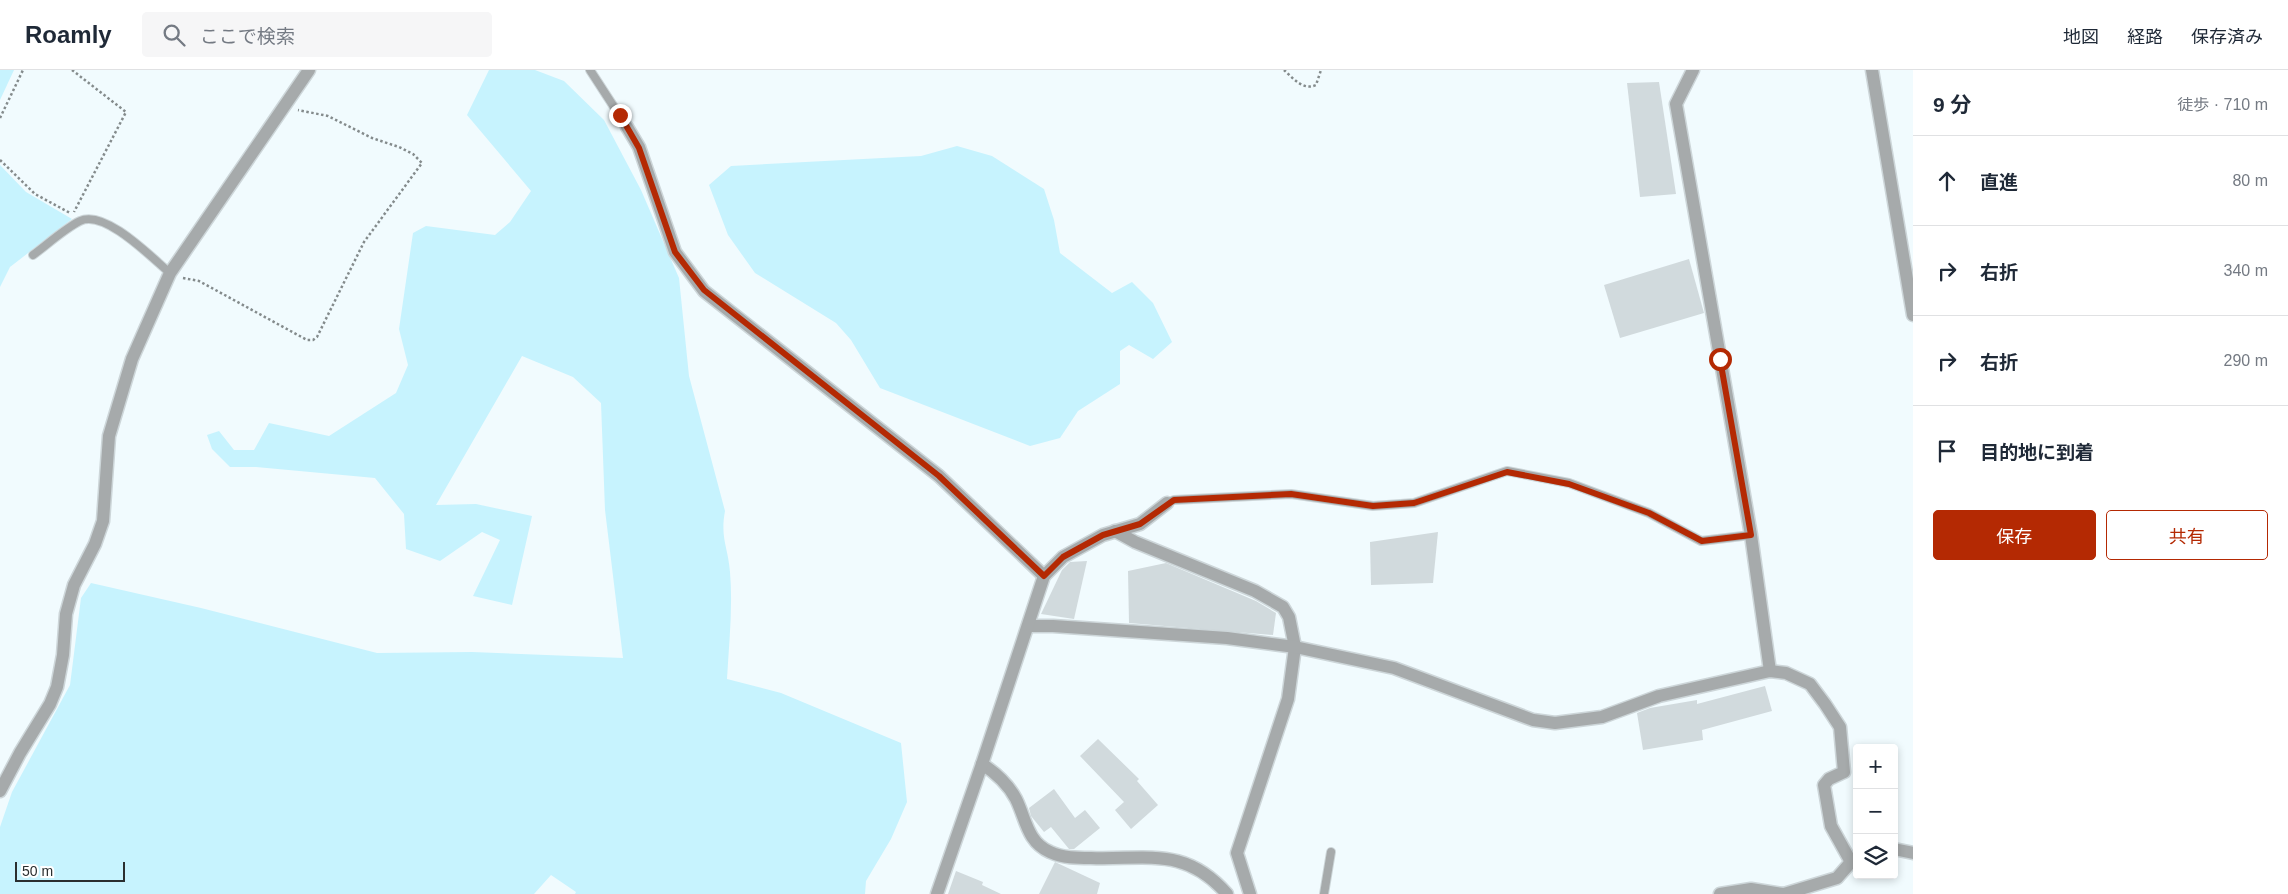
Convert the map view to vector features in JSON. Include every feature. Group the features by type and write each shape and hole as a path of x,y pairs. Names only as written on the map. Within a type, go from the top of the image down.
{"street":[{"path":"0,791 20,753 50,704 57,686 63,655 66,614 72,592 95,544 103,521 109,436 132,359 170,273 309,70"},
{"path":"1693,70 1676,104 1751,535 1770,672"},
{"path":"1872,70 1913,315"},
{"path":"626,127 639,148 675,252 704,290 939,476 1044,576"},
{"path":"937,894 1044,576 1063,557 1103,535 1140,524 1167,503"},
{"path":"1116,532 1135,542 1255,591 1283,607 1289,617 1295,647 1288,699 1237,853 1246,893"},
{"path":"1028,626 1053,626 1227,638 1295,647 1394,668 1533,720 1555,723 1602,717 1659,696 1770,672 1786,674 1810,684 1840,727 1844,772 1829,779 1824,785 1830,826 1853,860"},
{"path":"982,764 998,774 1016,799 1032,838 1049,852 1070,858 1119,859 1164,857 1196,867 1215,880 1227,894"},
{"path":"1898,849 1913,853"},
{"path":"1720,894 1751,889 1784,894 1837,878 1853,862"}],"lane":[{"path":"590,70 626,127"},
{"path":"33,255 81,220 97,219 117,230 170,273"},
{"path":"1167,503 1174,500 1291,494 1373,506 1414,503 1507,472 1569,484 1649,513 1702,541 1751,535"},
{"path":"1324,894 1331,852"}],"path":[{"path":"0,118 23,70"},
{"path":"72,70 126,112 72,214"},
{"path":"1284,70 1303,86 1310,87 1316,85 1321,70"},
{"path":"170,273 199,281 307,340 313,340 317,337 364,242 422,163 406,150 372,138 328,116 304,113 298,110 289,99"},
{"path":"0,160 35,194 87,220"}],"shaded area":[{"path":"0,70 14,70 0,100"},
{"path":"489,70 535,70 564,81 604,120 641,190 679,278 689,376 725,511 723,528 731,585 727,679 781,693 901,743 907,802 891,839 866,881 865,894 575,894 576,892 551,875 534,894 0,894 0,827 12,792 70,685 81,598 91,583 201,608 377,653 472,652 623,658 605,510 601,403 573,377 522,356 436,505 476,504 532,516 512,605 473,596 500,540 482,532 440,561 406,549 404,514 375,478 256,467 230,467 212,449 207,435 219,431 234,450 254,450 269,423 329,436 396,393 408,365 399,329 413,233 426,226 495,235 510,222 531,191 467,115"},
{"path":"957,146 992,156 1044,189 1054,220 1060,253 1112,293 1132,282 1153,303 1172,342 1153,359 1129,345 1120,351 1120,384 1078,411 1060,438 1030,446 880,388 851,340 836,323 755,273 728,235 709,185 731,166 921,156"},
{"path":"0,165 26,192 72,219 10,267 0,287"}],"building":[{"path":"1659,82 1676,194 1640,197 1627,83"},
{"path":"1689,259 1704,313 1620,338 1604,285"},
{"path":"1438,532 1433,583 1371,585 1370,542"},
{"path":"1087,561 1074,619 1041,614 1062,570 1070,562"},
{"path":"1166,563 1256,601 1276,613 1273,635 1129,623 1128,571"},
{"path":"1765,686 1772,711 1702,730 1703,740 1643,750 1637,713 1650,708 1697,700 1697,704"},
{"path":"1098,739 1139,779 1137,781 1158,805 1131,829 1115,810 1124,802 1080,756"},
{"path":"1054,789 1075,818 1085,810 1100,828 1074,849 1069,849 1051,827 1044,832 1031,816 1029,808"},
{"path":"1055,862 1100,883 1097,894 1039,894"},
{"path":"956,871 983,882 982,885 1001,894 948,894"}],"route":[{"path":"620,115 639,148 675,252 704,290 939,476 1044,576 1063,557 1103,535 1140,524 1167,503 1174,500 1291,494 1373,506 1414,503 1507,472 1569,484 1649,513 1702,541 1751,535 1720,359"}]}
